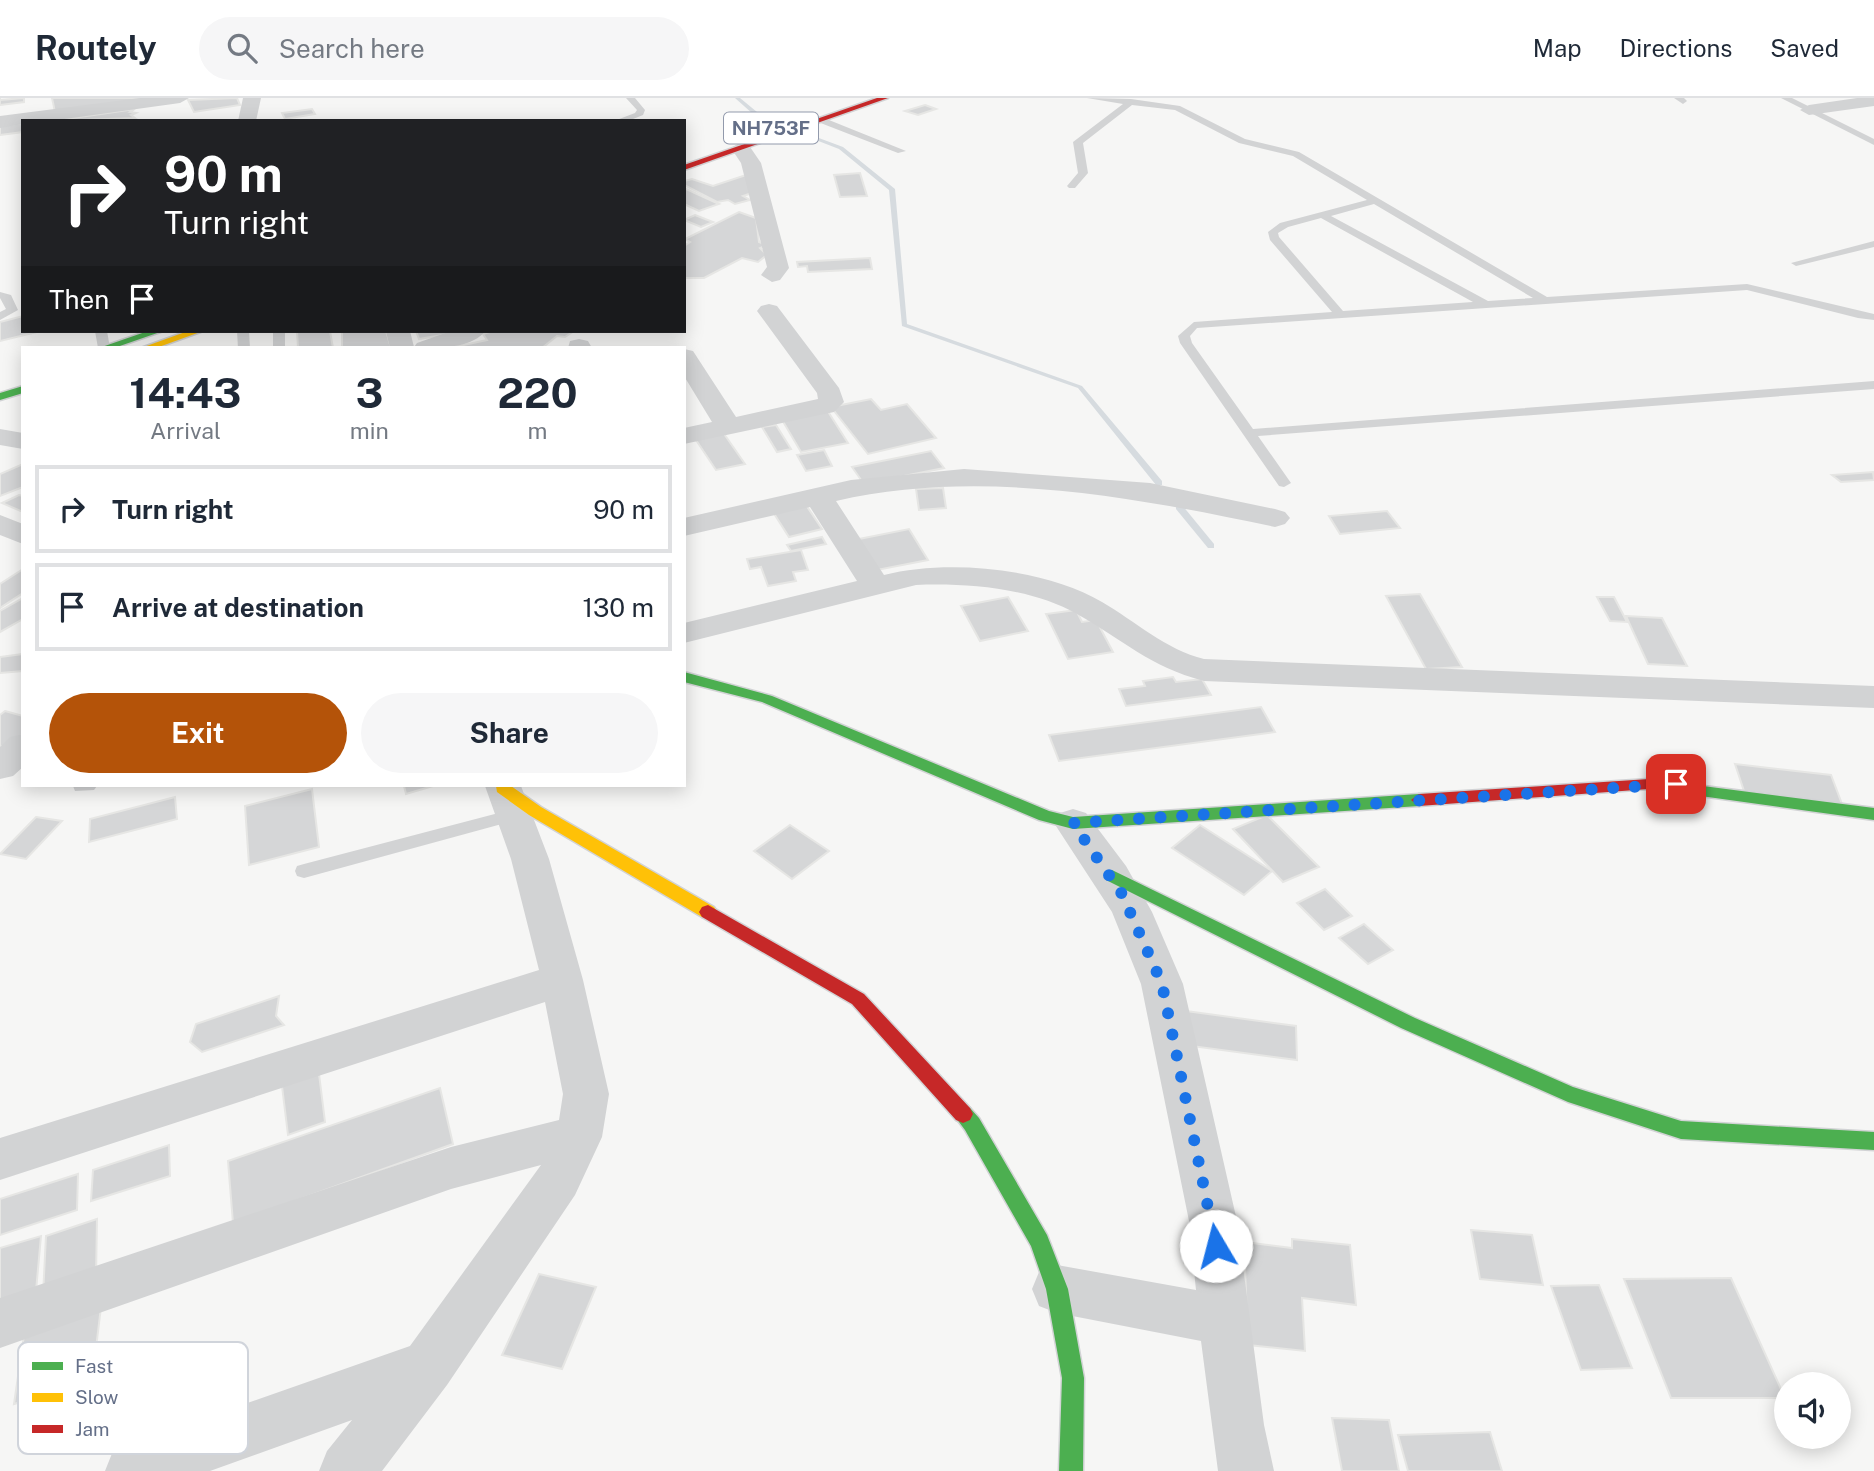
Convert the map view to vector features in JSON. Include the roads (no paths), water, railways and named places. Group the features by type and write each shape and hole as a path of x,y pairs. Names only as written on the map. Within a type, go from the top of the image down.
{"main road":[{"name":"NH753F","path":"686,157 857,98"},
{"name":"NH753F","path":"686,167 884,98"},
{"path":"110,346 152,333"},
{"path":"152,346 192,333"},
{"path":"0,382 21,375"},
{"path":"0,397 21,390"},
{"path":"686,678 767,699 1045,816 1073,823 1658,783 1838,811 1874,814"},
{"path":"507,796 858,999 972,1124 1040,1242 1057,1289 1073,1378 1071,1471"},
{"path":"1112,876 1408,1023 1568,1094 1681,1130 1874,1141"}],"street":[{"path":"22,119 31,98"},
{"path":"22,119 180,98"},
{"path":"247,119 252,98"},
{"path":"1808,110 1874,101"},
{"path":"0,122 21,119"},
{"path":"741,148 751,163 778,268 772,275"},
{"path":"686,436 825,406 831,402 830,393 769,311"},
{"path":"432,346 467,333"},
{"path":"686,358 729,427"},
{"path":"0,437 21,441"},
{"path":"686,527 818,496 932,478 964,477 1150,492 1275,518"},
{"path":"818,496 875,585"},
{"path":"0,524 21,534"},
{"path":"686,632 875,585 946,573 973,576 1068,598 1086,605 1169,660 1204,670 1874,697"},
{"path":"0,767 21,748"},
{"path":"347,1471 428,1366 558,1180 579,1137 586,1094 562,980 530,859 507,796"},
{"path":"1073,823 1112,876 1132,912 1162,984 1213,1221 1246,1471"},
{"path":"0,1158 562,980"},
{"path":"0,1323 451,1168 579,1137"},
{"path":"1057,1289 1224,1320"},
{"path":"248,1430 428,1366"},
{"path":"133,1471 181,1454"}],"lane":[{"path":"626,119 639,116 641,110 630,98"},
{"path":"1091,98 1177,108 1242,141 1296,154 1547,302"},
{"path":"1785,98 1874,142"},
{"path":"1072,186 1083,173 1078,142 1131,102"},
{"path":"821,120 901,151"},
{"path":"1340,315 1273,232 1284,225 1376,201"},
{"path":"1322,215 1488,306"},
{"path":"1796,262 1874,244"},
{"path":"1284,483 1252,433 1186,344 1184,336 1187,329 1209,322 1488,306 1747,287 1780,292 1860,316 1874,317"},
{"path":"0,295 7,297 12,310 0,317"},
{"path":"1860,316 1874,324"},
{"path":"1252,433 1874,385"},
{"path":"304,871 507,796"}],"waterway":[{"path":"737,98 755,113 771,121"},
{"path":"792,129 841,148 892,189 904,325 1080,387 1159,483"},
{"path":"1179,507 1211,546"}]}
